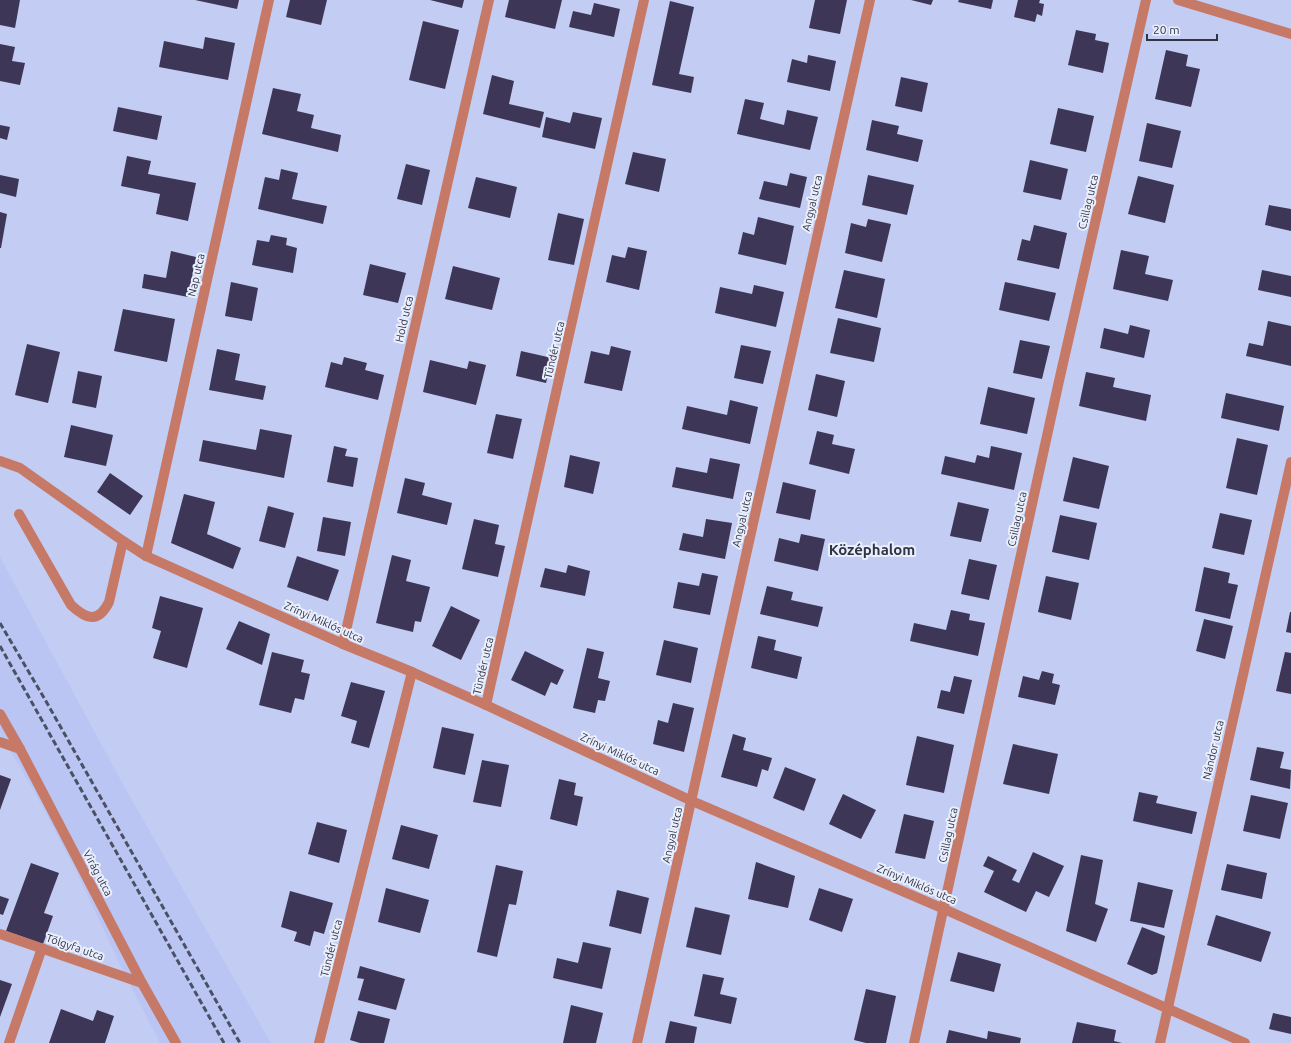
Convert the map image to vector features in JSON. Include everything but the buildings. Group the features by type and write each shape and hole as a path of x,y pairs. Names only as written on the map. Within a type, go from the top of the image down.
{"street":[{"name":"Nap utca","path":"146,556 269,0"},
{"name":"Hold utca","path":"342,644 489,0"},
{"name":"Tündér utca","path":"486,705 644,0"},
{"name":"Angyal utca","path":"637,1043 870,0"},
{"name":"Csillag utca","path":"914,1043 1059,382 1146,0"},
{"path":"1178,0 1291,34"},
{"name":"Zrínyi Miklós utca","path":"0,461 20,468 146,556 342,644 412,672 486,705 692,801 944,909 1245,1043"},
{"name":"Nándor utca","path":"1160,1043 1291,462"},
{"path":"19,514 71,605 82,614 92,617 104,611 109,602 123,541"},
{"name":"Tündér utca","path":"319,1043 412,672"},
{"name":"Virág utca","path":"0,714 20,749 142,983 176,1043"},
{"path":"0,742 20,749"},
{"name":"Tölgyfa utca","path":"0,934 142,983"},
{"path":"9,1043 42,948"}],"shaded area":[{"path":"0,557 125,788 271,1043 160,1043 121,967 77,873 35,793 0,733"}],"railway":[{"path":"0,623 240,1043"},
{"path":"0,646 224,1043"}],"district":[{"name":"Középhalom","path":"872,550"}]}
